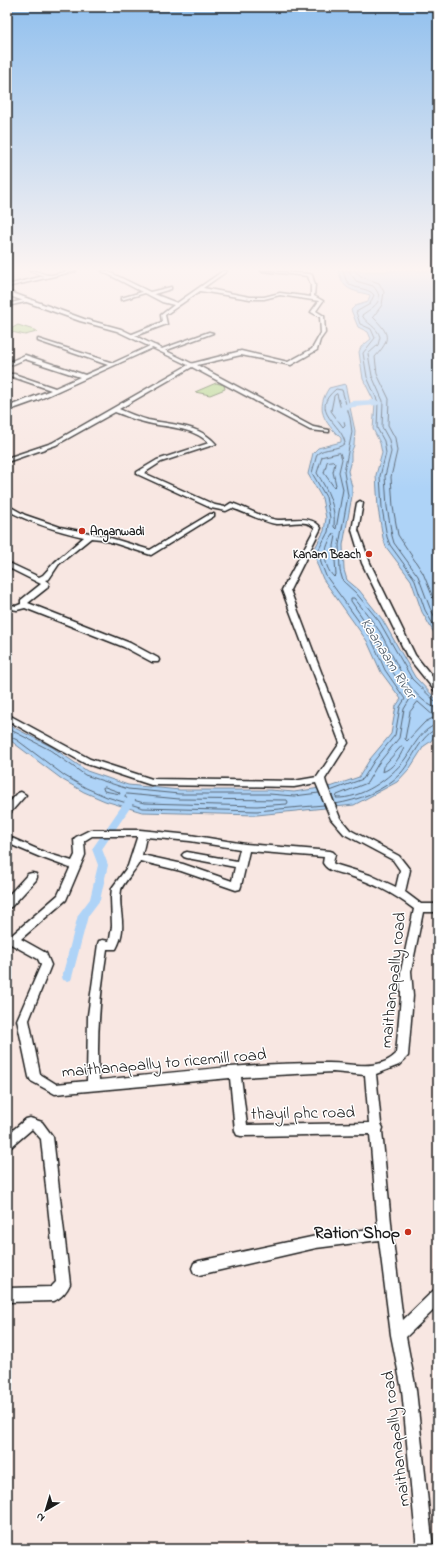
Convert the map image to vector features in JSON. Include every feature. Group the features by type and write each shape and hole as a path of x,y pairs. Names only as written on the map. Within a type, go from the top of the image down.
{"street":[{"path":"51,344 112,364"},
{"path":"149,344 312,429 327,431"},
{"path":"162,350 179,344"},
{"path":"7,460 54,444 192,365 241,353 289,364 314,350 317,344"},
{"path":"8,408 55,390 154,346"},
{"path":"7,365 25,357 85,377"},
{"path":"12,375 55,390"},
{"path":"7,717 87,761 151,782 294,784 321,781 344,743 286,590 318,528 314,523 306,521 276,522 231,505 226,509 213,507 138,473 159,461 213,444 209,438 192,431 146,421 113,409"},
{"path":"360,503 354,530 366,563 411,656 438,689"},
{"path":"7,507 24,516 58,530 102,537 151,553 212,515"},
{"path":"40,580 46,577 57,563 90,535"},
{"path":"7,564 45,583 44,586 24,602 25,605"},
{"path":"7,606 17,608 25,605 127,645 155,660"},
{"name":"maithanapally road","path":"321,781 336,819 347,832 396,858 405,870 400,893 419,908 406,971 407,996 402,1056 398,1061 391,1065 370,1071 377,1128 385,1233 398,1335 409,1390 425,1549"},
{"path":"7,811 21,795"},
{"path":"10,938 62,897 80,855 79,839 90,833 140,833 193,838 245,847 330,854 328,863 331,867 379,882 400,893"},
{"path":"93,1086 91,1054 94,993 103,944 112,946 115,941 118,922 116,890 119,883 130,871 137,857 142,838 140,833"},
{"path":"7,838 43,855 75,866"},
{"path":"183,868 193,838"},
{"path":"137,857 183,868 236,886 245,847"},
{"path":"187,855 241,865"},
{"path":"7,904 32,877"},
{"path":"419,908 438,908"},
{"name":"maithanapally to ricemill road","path":"10,938 42,956 46,965 23,1020 36,1077 55,1089 235,1072 320,1067 356,1068 370,1071"},
{"name":"thayil phc road","path":"235,1072 241,1131 377,1128"},
{"path":"7,1143 30,1123 38,1126 47,1137 63,1284 54,1294 7,1295"},
{"path":"199,1268 316,1242 385,1233"},
{"path":"398,1335 438,1296"}],"green space":[{"path":"216,383 224,385 225,389 210,395 195,392"}],"water":[{"path":"365,344 438,344 438,640 422,612 411,580 386,547 383,538 378,508 376,475 382,453 380,443 373,429 375,403 363,379 359,352 361,347"},
{"path":"345,384 355,431 354,445 348,471 352,487 352,496 343,545 344,570 347,580 359,590 382,619 415,677 438,701 438,732 430,742 424,746 410,768 397,782 354,805 257,815 142,812 105,801 84,792 63,780 7,738 7,724 52,747 87,771 128,785 180,790 270,790 294,792 333,786 359,777 370,759 391,734 396,706 401,699 381,672 367,641 323,579 317,564 315,548 324,531 326,518 322,498 308,474 313,453 318,448 341,442 341,438 326,421 322,409 325,396 329,388"}],"waterway":[{"name":"Kaanaam River","path":"341,419 341,409 351,404 375,403"},
{"path":"67,977 83,915 95,900 103,865 97,849 131,799"}],"place":[{"name":"Anganwadi","path":"82,531"},
{"name":"Kanam Beach","path":"369,554"},
{"name":"Ration Shop","path":"408,1232"}]}
